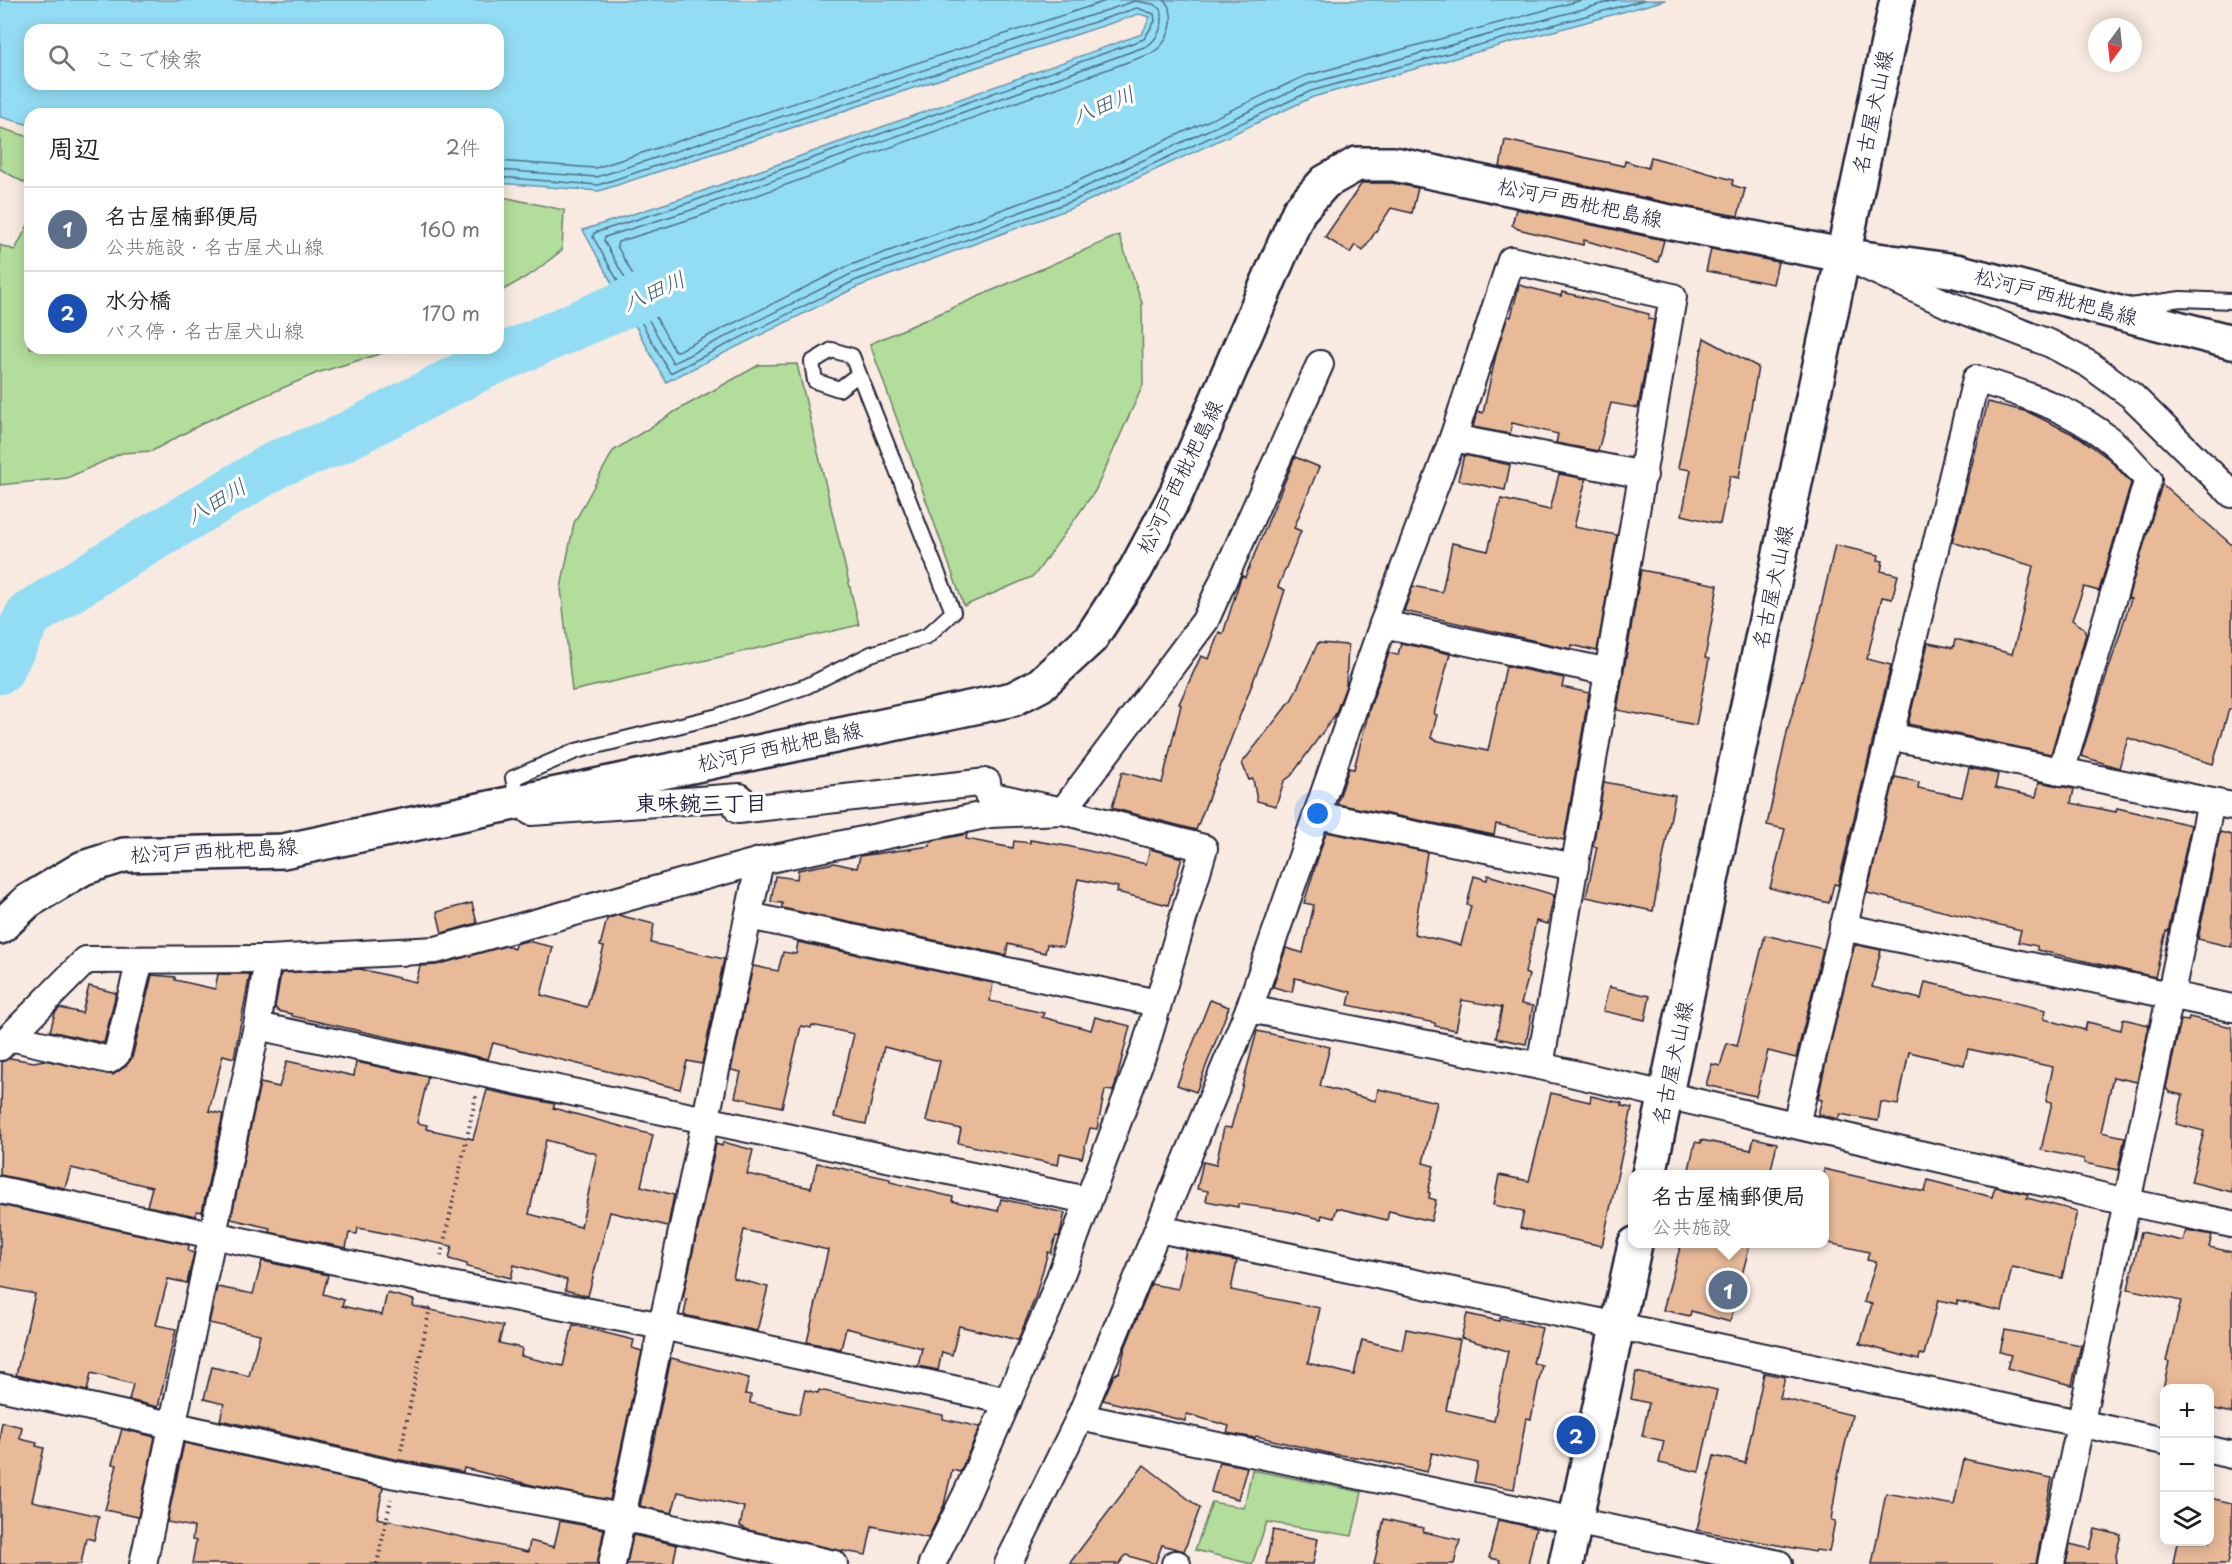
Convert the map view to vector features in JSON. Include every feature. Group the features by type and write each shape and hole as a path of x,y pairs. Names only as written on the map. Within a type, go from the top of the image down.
{"main road":[{"name":"名古屋犬山線","path":"1651,1170 1897,0"},
{"name":"松河戸西枇杷島線","path":"0,927 28,901 82,868 124,855 283,851 1013,699 1040,685 1091,638 1151,541 1176,494 1299,211 1325,182 1357,164 1394,164 1842,255 1956,271 2232,342"},
{"path":"1566,1564 1634,1248"}],"street":[{"path":"1842,255 1947,304 2051,344 2090,365 2132,396 2232,494"},
{"path":"1008,1564 1080,1417 1249,1009 1383,624 1454,438 1511,260 1673,297 1644,476 1540,1066"},
{"path":"1063,811 1205,621 1320,364"},
{"path":"1796,1124 1976,379 2044,403 2083,422 2118,447 2148,479 2061,772"},
{"path":"1454,438 1644,476"},
{"path":"1383,624 1610,672"},
{"path":"1889,736 2221,804 2171,995 2051,1564"},
{"path":"518,802 520,813 740,797 738,810 987,782 988,795 1063,811 1204,848 1145,1048 1048,1307 1008,1401 932,1564"},
{"path":"5,1042 86,960 268,959 436,950 760,861 990,814 1063,811"},
{"path":"1317,815 1575,867"},
{"path":"612,1564 760,861"},
{"path":"749,916 1157,1003"},
{"path":"1843,927 2232,1008"},
{"path":"143,1564 257,1026 268,959"},
{"path":"5,1042 110,1060 117,1054 140,960"},
{"path":"1249,1009 1540,1066 2127,1202 2232,1224"},
{"path":"257,1026 705,1118 1087,1200"},
{"path":"0,1190 435,1282 662,1326 1008,1401"},
{"path":"1159,1229 1618,1323 2160,1440"},
{"path":"0,1387 396,1475 622,1517 834,1564"},
{"path":"1080,1417 1779,1564"},
{"path":"2214,1451 2232,1455"}],"lane":[{"path":"2104,309 2181,299 2232,301"},
{"path":"518,802 513,778 576,751 718,716 807,686 871,654 927,636 953,612 859,374"}],"path":[{"path":"377,1564 481,1072"}],"green space":[{"path":"0,128 24,135 24,183 0,169"},
{"path":"504,197 564,210 562,250 533,273 504,290"},
{"path":"24,233 24,354 379,354 317,373 207,421 152,451 122,453 67,478 0,485 0,245 15,250"},
{"path":"1119,235 1142,303 1143,385 1095,491 1034,576 964,606 870,344"},
{"path":"797,364 859,625 572,691 561,588 574,523 613,451 676,411 759,365"},
{"path":"1252,1470 1362,1492 1352,1536 1267,1522 1252,1564 1195,1550 1212,1502 1244,1508"}],"water":[{"path":"0,0 1666,0 1313,97 1077,206 857,287 666,382 583,230 686,197 1142,34 1150,17 1139,14 599,191 504,183 504,108 24,108 24,123 0,117"}],"building":[{"path":"1505,140 1624,166 1625,161 1648,168 1651,157 1733,180 1732,185 1745,189 1738,216 1500,167"},
{"path":"1362,183 1392,183 1418,188 1412,213 1391,208 1363,251 1355,245 1350,253 1325,237"},
{"path":"1516,209 1664,240 1658,262 1584,240 1583,245 1518,229 1512,225"},
{"path":"1711,249 1778,262 1773,284 1706,271"},
{"path":"1519,285 1561,296 1562,292 1649,314 1648,319 1654,320 1638,408 1611,403 1598,451 1556,443 1558,434 1512,423 1510,434 1473,427 1477,411 1483,413 1497,350 1508,316 1511,317"},
{"path":"1704,338 1758,367 1739,478 1730,476 1720,524 1682,515 1691,470 1678,468"},
{"path":"1988,402 2028,412 2079,437 2109,459 2131,483 2099,591 2084,587 2072,620 2084,628 2086,634 2051,754 1908,724 1928,643 1953,648 1955,640 1960,640 2012,654 2018,633 2033,566 1952,542"},
{"path":"1464,455 1510,465 1505,490 1458,480"},
{"path":"1295,457 1319,467 1294,528 1301,531 1278,587 1285,590 1269,640 1196,830 1112,808 1122,772 1162,783 1181,705 1179,704 1201,656 1209,659 1219,632 1223,634 1240,580 1242,576 1245,577"},
{"path":"1559,474 1586,479 1574,527 1617,535 1597,651 1572,645 1571,649 1404,611 1413,586 1442,592 1452,543 1488,551 1501,499 1550,510"},
{"path":"2162,484 2232,545 2232,710 2229,709 2213,764 2128,738 2119,768 2081,756 2131,599 2128,598"},
{"path":"1835,545 1879,555 1878,560 1883,561 1881,571 1898,575 1892,599 1882,597 1867,659 1891,665 1838,885 1834,884 1829,903 1770,888 1785,829 1767,825 1788,728 1812,646"},
{"path":"1641,570 1718,585 1705,658 1709,659 1696,725 1617,710"},
{"path":"1318,643 1348,645 1346,686 1335,715 1291,776 1284,781 1276,806 1257,801 1253,779 1249,780 1242,763 1292,699"},
{"path":"1401,643 1450,654 1434,714 1437,715 1431,738 1439,741 1488,751 1506,666 1564,678 1562,687 1589,693 1564,840 1496,824 1494,835 1337,804 1349,768 1354,769 1369,710 1389,653 1398,655"},
{"path":"1969,768 1998,774 1995,788 2036,797 2039,782 2074,789 2071,803 2116,812 2117,808 2191,825 2168,932 2166,931 2155,977 2037,950 2037,946 2018,942 2021,930 1867,893 1895,777 1919,782 1918,788 1962,797"},
{"path":"1604,782 1675,795 1653,911 1586,897 1597,847 1593,846"},
{"path":"1326,832 1427,852 1414,934 1461,945 1471,906 1467,905 1474,876 1487,880 1488,875 1554,895 1548,924 1536,921 1525,973 1529,975 1521,1004 1533,1006 1526,1044 1496,1038 1502,1007 1462,1000 1456,1030 1435,1026 1435,1023 1348,1005 1351,992 1295,978 1292,992 1273,987 1286,948 1303,953 1314,905 1304,903"},
{"path":"2220,832 2232,835 2232,947 2198,939"},
{"path":"967,834 966,839 1013,848 1014,841 1030,843 1030,840 1146,864 1150,849 1182,858 1168,905 1117,892 1118,887 1078,879 1063,947 1047,944 1045,953 1008,944 1006,955 1000,954 782,908 782,903 771,902 775,876 797,879 798,870 834,863 857,868 860,856 930,846 931,841"},
{"path":"472,903 477,923 442,933 437,912"},
{"path":"618,915 654,924 651,943 724,959 702,1064 687,1061 680,1089 493,1043 488,1059 292,1016 292,1014 278,1011 275,1007 281,973 360,969 416,982 420,966 436,965 506,946 514,949 515,944 527,941 553,947 541,995 587,1007 604,947 600,946 607,919"},
{"path":"1765,935 1823,949 1796,1058 1768,1051 1756,1096 1706,1085 1712,1064 1720,1066 1727,1043 1737,1046"},
{"path":"798,942 993,983 990,1001 1044,1013 1042,1017 1091,1030 1095,1017 1130,1026 1115,1086 1113,1091 1105,1090 1097,1129 1090,1128 1082,1158 1060,1153 1058,1165 958,1143 961,1129 926,1121 940,1061 884,1047 866,1124 834,1117 854,1034 812,1025 811,1028 801,1026 782,1107 735,1097 741,1072 731,1070 753,966 778,971 783,952 796,954"},
{"path":"1857,945 1881,950 1872,987 1921,999 1925,982 2046,1010 2044,1019 2085,1030 2087,1022 2121,1030 2123,1019 2149,1025 2137,1082 2113,1077 2101,1132 2125,1137 2118,1170 2084,1163 2084,1159 2041,1150 2052,1102 2046,1101 2053,1067 1968,1049 1964,1065 1909,1052 1898,1105 1881,1102 1878,1121 1840,1114 1838,1119 1818,1114 1822,1100 1818,1099 1825,1066 1854,947"},
{"path":"218,974 250,974 234,1058 223,1055 209,1111 223,1114 202,1212 197,1211 196,1216 147,1206 152,1187 71,1168 65,1188 0,1175 2,1062 10,1058 34,1062 44,1060 113,1075 126,1066 132,1058 152,975 175,977 175,980 215,989"},
{"path":"89,986 116,993 104,1043 50,1031 55,1013 60,1008 82,1013"},
{"path":"1609,987 1650,996 1645,1020 1603,1011"},
{"path":"1210,1000 1229,1007 1196,1092 1177,1085"},
{"path":"2189,1017 2232,1027 2232,1192 2191,1182 2204,1131 2176,1124 2183,1095 2169,1092 2166,1088 2181,1020 2188,1021"},
{"path":"1257,1031 1330,1047 1320,1086 1376,1101 1378,1089 1437,1102 1423,1163 1434,1166 1428,1192 1430,1193 1429,1198 1436,1200 1431,1221 1389,1211 1387,1220 1337,1208 1334,1218 1322,1215 1321,1219 1287,1211 1238,1204 1238,1207 1206,1201 1208,1191 1197,1189 1203,1162 1216,1165 1224,1127 1231,1128"},
{"path":"287,1061 354,1076 356,1062 428,1077 417,1123 427,1125 426,1129 473,1139 487,1090 555,1104 553,1108 653,1135 641,1186 674,1195 668,1226 610,1212 588,1296 565,1290 567,1280 514,1265 511,1278 467,1267 467,1264 449,1259 452,1246 358,1228 357,1234 349,1233 346,1248 269,1232 270,1228 231,1219 260,1083 279,1087","holes":["546,1140 597,1154 581,1227 529,1214"]},
{"path":"1551,1093 1590,1102 1591,1096 1622,1103 1622,1106 1632,1108 1602,1246 1520,1228 1524,1211 1493,1205 1499,1175 1529,1181"},
{"path":"1754,1138 1777,1143 1771,1170 1689,1170 1695,1142 1701,1143 1701,1140 1751,1150"},
{"path":"723,1142 753,1150 747,1174 811,1188 817,1163 890,1179 890,1182 953,1197 952,1201 998,1211 1001,1199 1065,1213 1059,1237 1056,1236 1051,1253 1048,1252 1035,1298 1018,1340 959,1326 952,1355 942,1352 938,1370 918,1366 922,1348 846,1328 841,1349 807,1342 828,1250 744,1230 733,1278 768,1287 757,1331 684,1315 687,1299 683,1298 716,1144 722,1146"},
{"path":"1829,1170 1925,1192 1928,1180 1992,1197 1995,1187 2028,1194 2027,1198 2077,1211 2062,1278 2012,1267 2002,1311 1957,1301 1957,1304 1938,1300 1924,1355 1920,1354 1919,1360 1860,1344 1872,1304 1864,1302 1876,1262 1867,1260 1869,1252 1829,1243"},
{"path":"0,1205 189,1245 188,1251 194,1253 187,1283 168,1279 156,1325 176,1329 158,1407 129,1400 133,1384 91,1373 87,1391 16,1375 35,1294 0,1287"},
{"path":"2186,1230 2212,1235 2209,1247 2232,1252 2232,1413 2214,1409 2214,1384 2164,1384 2169,1362 2166,1361 2181,1301 2128,1289 2141,1232 2183,1241"},
{"path":"1680,1248 1749,1248 1730,1322 1691,1311 1690,1316 1663,1310"},
{"path":"1186,1250 1237,1261 1231,1290 1320,1308 1308,1363 1354,1375 1362,1340 1402,1350 1406,1329 1460,1340 1446,1410 1494,1421 1508,1351 1461,1338 1467,1314 1499,1321 1500,1318 1542,1328 1533,1363 1542,1365 1531,1419 1526,1418 1514,1489 1474,1482 1478,1463 1432,1453 1427,1472 1364,1458 1332,1454 1256,1436 1255,1438 1227,1433 1229,1426 1187,1414 1185,1421 1103,1400 1114,1375 1119,1372 1125,1348 1151,1284 1178,1289"},
{"path":"262,1261 328,1275 323,1294 344,1300 342,1306 382,1315 387,1293 414,1300 413,1306 503,1326 499,1343 522,1348 521,1356 563,1366 573,1325 634,1340 632,1348 642,1351 610,1500 536,1486 464,1468 463,1472 395,1459 220,1420 224,1404 204,1399 212,1367 249,1376 260,1334 209,1323 217,1287 253,1294"},
{"path":"2005,1330 2081,1345 2072,1385 2007,1368 2011,1355 2000,1352"},
{"path":"671,1358 749,1378 745,1394 751,1395 750,1403 799,1414 805,1390 818,1393 819,1390 943,1415 943,1419 980,1427 960,1472 952,1470 944,1505 928,1538 872,1526 866,1555 748,1530 740,1526 744,1507 678,1492 672,1513 640,1506"},
{"path":"1636,1372 1717,1390 1699,1472 1659,1463 1664,1441 1642,1436 1649,1403 1631,1399"},
{"path":"1764,1373 1785,1377 1780,1398 1852,1415 1838,1476 1831,1520 1835,1521 1829,1552 1816,1550 1815,1552 1697,1530 1714,1456 1745,1463"},
{"path":"2,1422 22,1427 20,1439 37,1443 36,1446 44,1448 32,1501 99,1516 94,1540 86,1538 81,1564 0,1564 0,1434"},
{"path":"122,1429 155,1437 138,1517 105,1510 117,1465 112,1464"},
{"path":"184,1443 383,1487 377,1518 528,1552 530,1541 554,1547 560,1521 604,1529 597,1564 192,1564 196,1541 192,1540 194,1527 167,1522"},
{"path":"1964,1459 2052,1478 2036,1564 1872,1564 1886,1493 1954,1505"},
{"path":"1219,1462 1247,1467 1238,1499 1211,1492"},
{"path":"1144,1465 1200,1508 1184,1551 1162,1545 1155,1564 1126,1555 1119,1564 1069,1564"},
{"path":"2214,1499 2232,1503 2232,1542 2228,1564 2173,1564 2176,1546 2214,1546"},
{"path":"1384,1519 1424,1528 1423,1532 1460,1540 1454,1564 1374,1564"},
{"path":"1498,1520 1536,1528 1528,1564 1499,1564 1500,1560 1489,1558"},
{"path":"2095,1529 2121,1535 2116,1555 2117,1564 2066,1564 2070,1544 2090,1549"},
{"path":"1273,1530 1318,1539 1313,1564 1266,1564"},
{"path":"633,1535 677,1545 673,1564 627,1564"}],"waterway":[{"name":"八田川","path":"0,670 29,615 117,559 279,463 335,442 482,366 683,279"}],"place":[{"name":"名古屋楠郵便局","path":"1728,1290"},
{"name":"水分橋","path":"1576,1435"}],"district":[{"name":"東味鋺三丁目","path":"701,803"}]}
